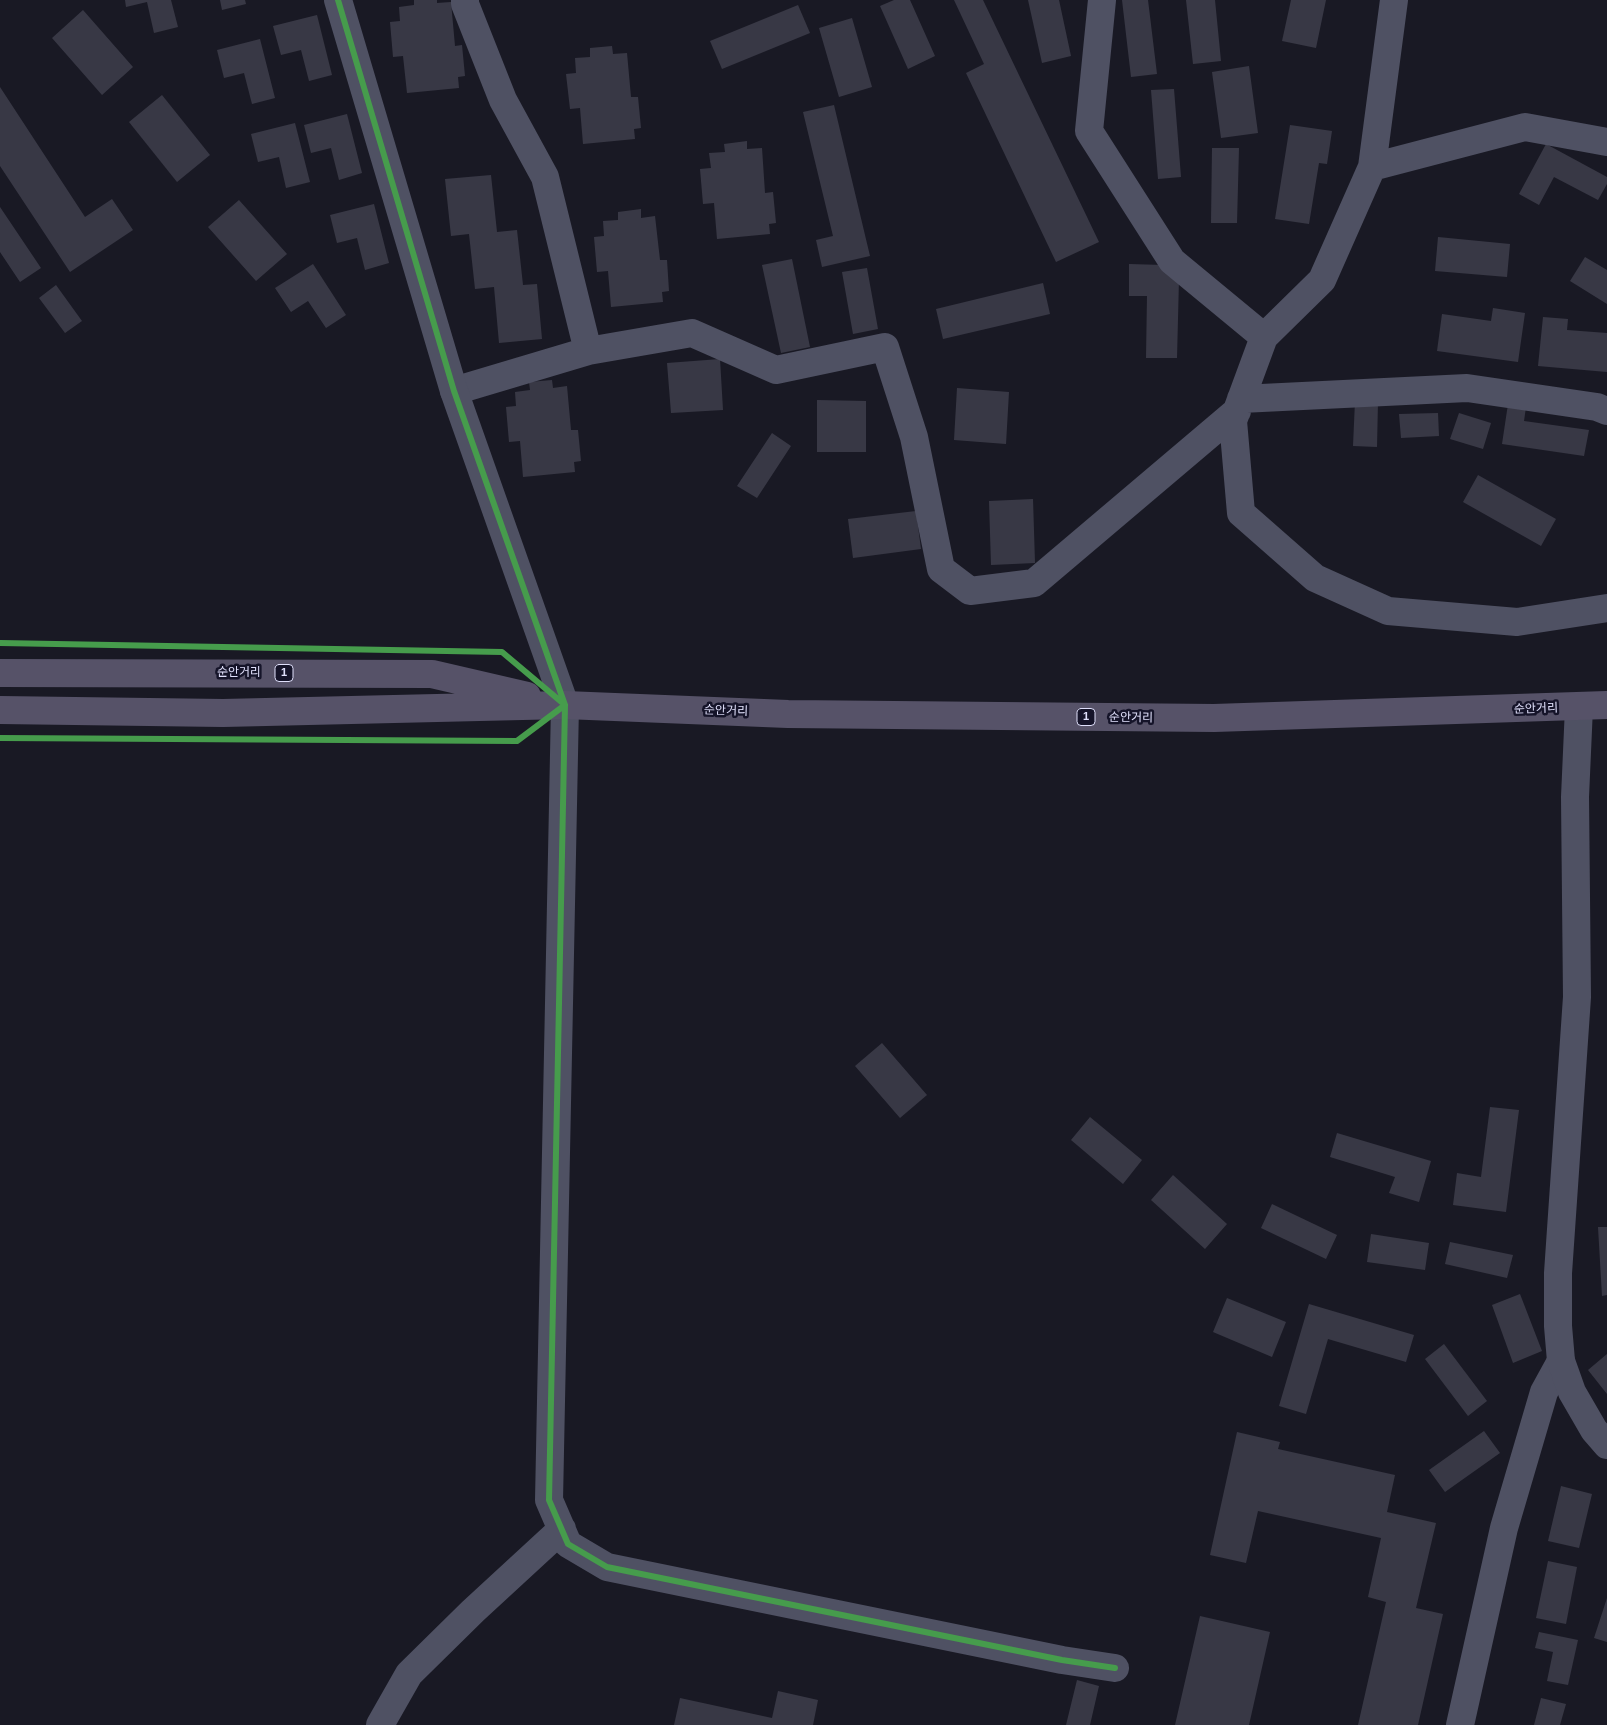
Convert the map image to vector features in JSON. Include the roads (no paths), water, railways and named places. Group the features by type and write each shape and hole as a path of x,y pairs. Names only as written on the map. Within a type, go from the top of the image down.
{"main road":[{"name":"순안거리","path":"0,673 432,674 565,705"},
{"name":"순안거리","path":"0,710 224,713 565,705 788,714 1214,718 1607,705"}],"street":[{"path":"338,0 454,392 565,705 549,1500 568,1544 607,1567 1062,1660 1115,1668"},
{"path":"465,0 504,100 545,177 588,351"},
{"path":"1102,0 1089,131 1172,261 1264,337"},
{"path":"1394,0 1372,167 1322,280 1264,337 1233,421 1241,513 1315,578 1388,611 1518,622 1607,608"},
{"path":"1372,167 1525,127 1607,142"},
{"path":"454,392 588,351 692,333 776,370 885,347 914,437 941,569 970,590 1034,583 1239,405 1467,388 1607,410"},
{"path":"1579,707 1575,797 1577,997 1558,1273 1558,1326 1561,1361 1572,1392 1594,1430 1607,1446"},
{"path":"1460,1725 1504,1528 1544,1392 1561,1361"},
{"path":"380,1725 409,1674 473,1611 562,1529"}]}
